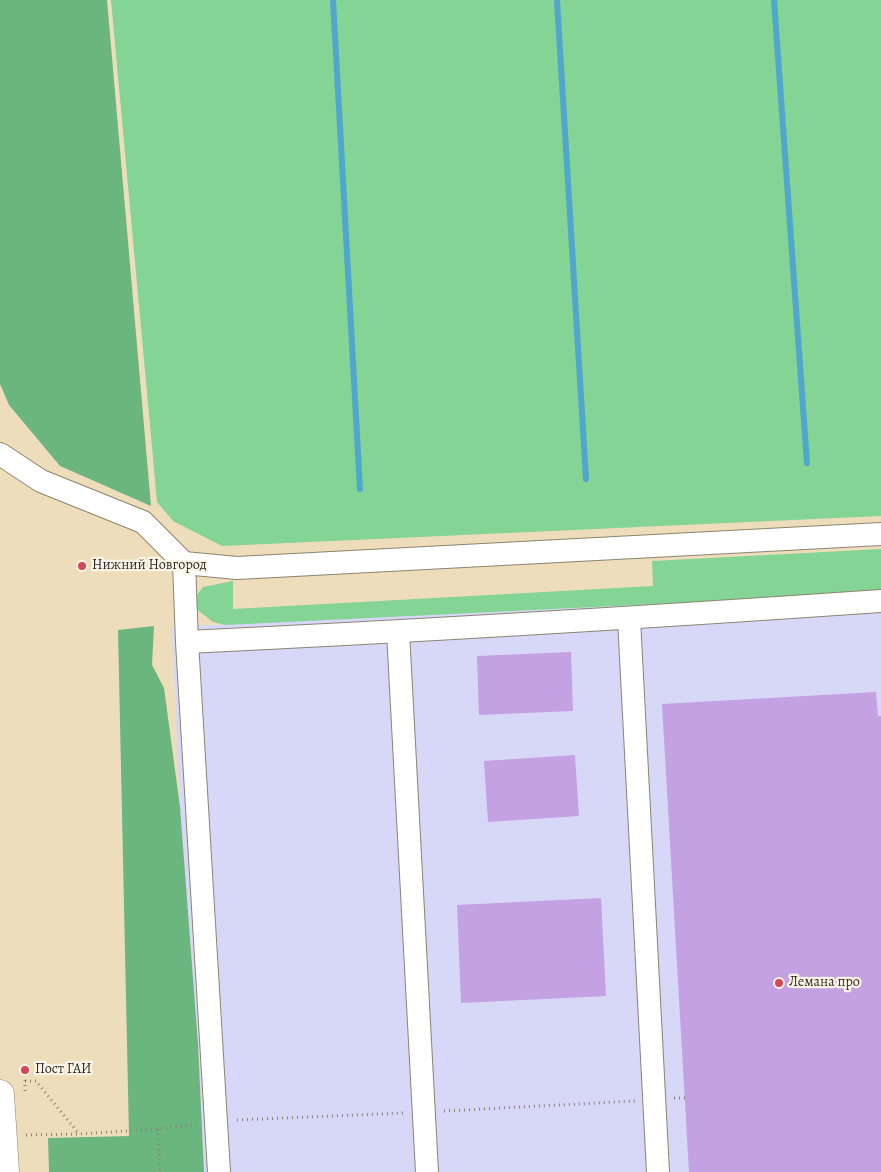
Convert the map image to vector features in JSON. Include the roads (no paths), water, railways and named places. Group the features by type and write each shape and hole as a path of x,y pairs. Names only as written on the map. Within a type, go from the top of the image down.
{"main road":[{"path":"5,1172 13,1097"}],"lane":[{"path":"0,454 41,481 143,522 184,563 237,568 881,534"},
{"path":"184,563 187,642 219,1172"},
{"path":"187,642 630,619 881,601"},
{"path":"630,619 658,1172"},
{"path":"398,632 426,1172"}],"waterway":[{"path":"333,0 360,489"},
{"path":"557,0 586,479"},
{"path":"774,0 807,463"}],"place":[{"name":"Нижний Новгород","path":"82,566"},
{"name":"Лемана про","path":"779,983"},
{"name":"Пост ГАИ","path":"25,1070"}]}
